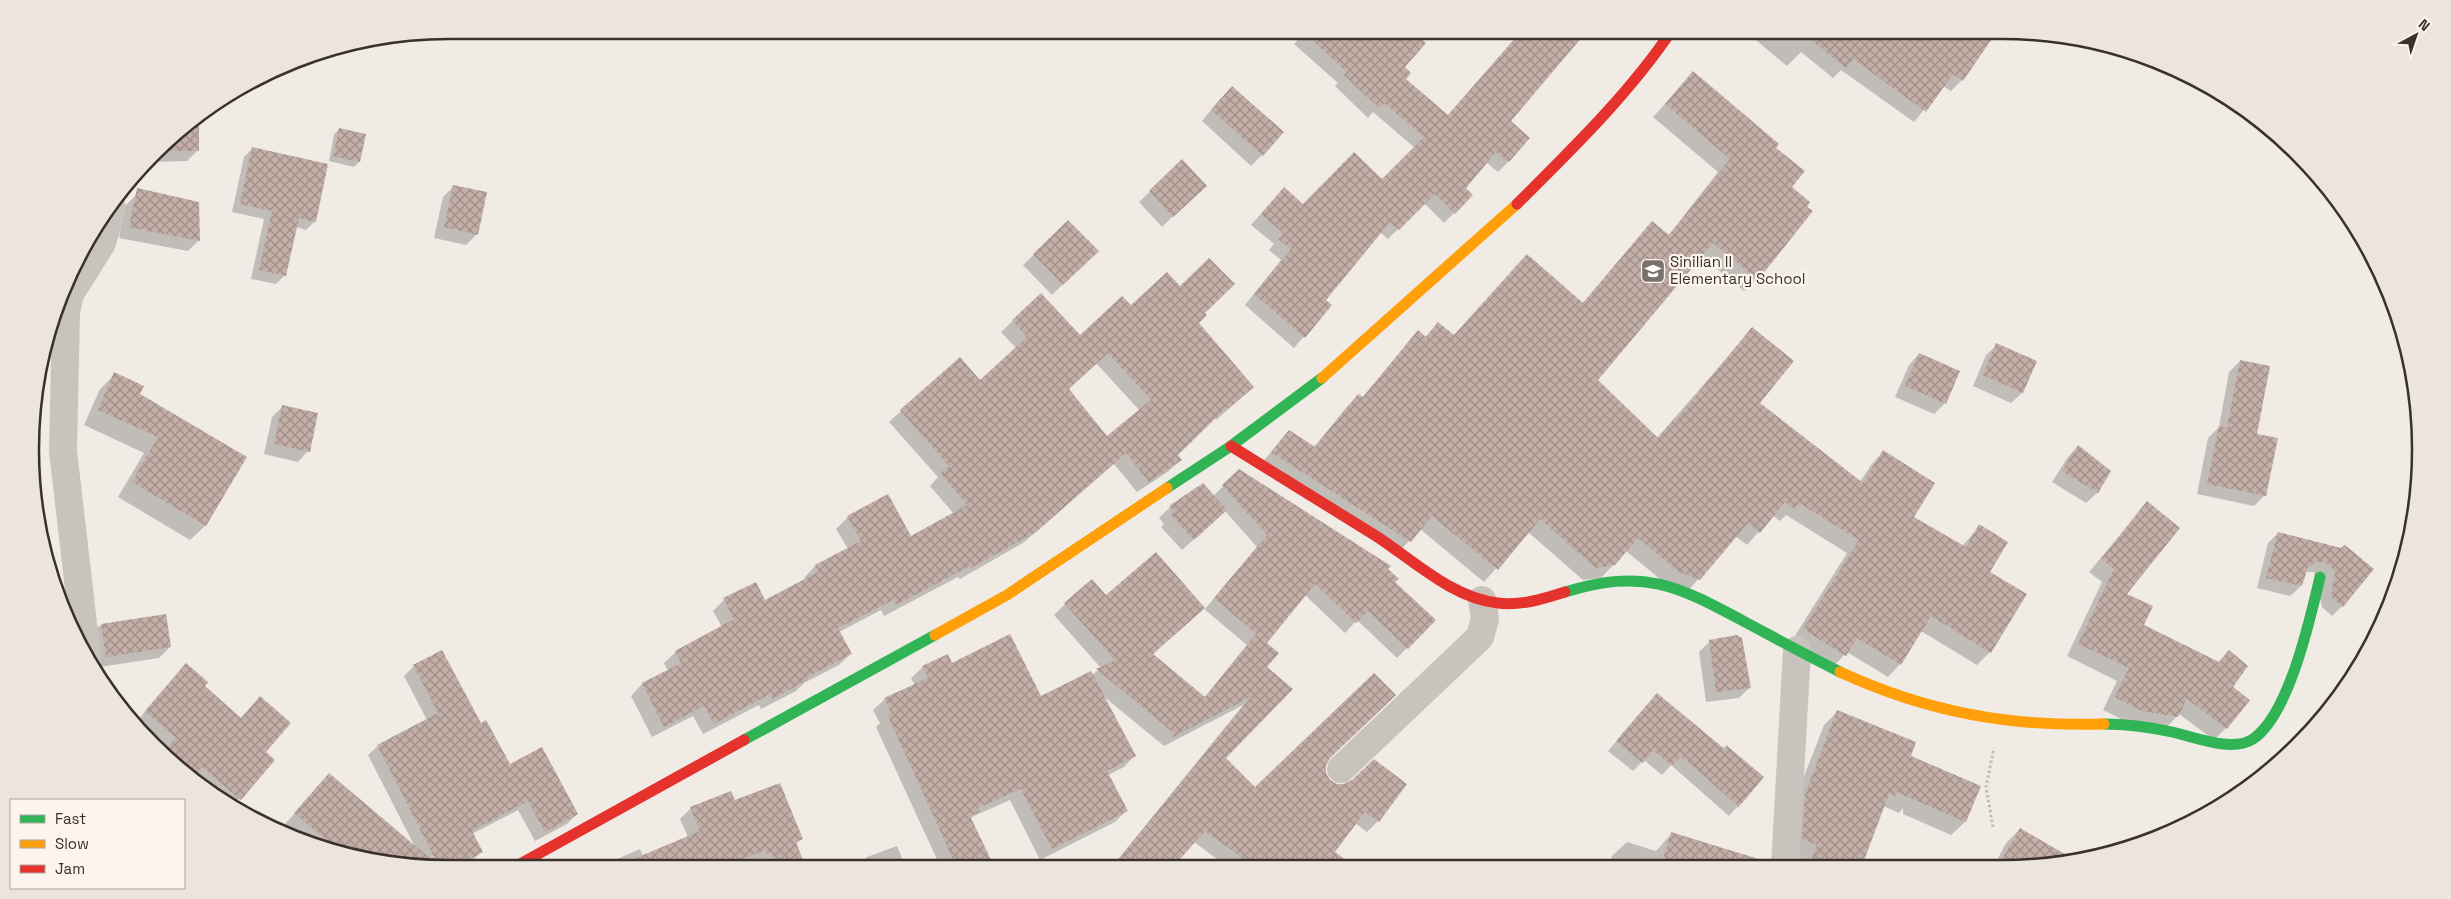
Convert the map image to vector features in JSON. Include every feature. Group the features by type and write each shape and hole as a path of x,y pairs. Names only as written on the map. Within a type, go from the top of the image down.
{"street":[{"path":"527,860 1006,594 1231,446 1324,376 1510,210 1572,149 1651,61 1666,39"},
{"path":"85,638 63,451 66,312 70,294 102,243 108,220"},
{"path":"1231,446 1422,567 1482,600 1507,605 1538,600 1591,584 1646,581 1678,588 1797,650 1899,696 1945,710 2003,719 2056,725 2126,724 2175,732 2212,742 2233,744 2251,741 2262,731 2277,709 2308,629 2320,577"},
{"path":"1341,769 1480,637 1485,619 1482,600"},
{"path":"1785,860 1797,650"}],"path":[{"path":"1993,827 1986,787 1988,767 2003,719"}],"building":[{"path":"1311,39 1422,39 1426,43 1405,67 1411,73 1406,79 1448,115 1515,39 1580,39 1511,121 1530,138 1509,162 1496,152 1466,188 1473,195 1455,214 1435,194 1399,230 1390,222 1326,300 1332,305 1305,338 1254,294 1291,249 1278,239 1283,233 1261,214 1284,187 1303,204 1354,152 1382,179 1424,137 1384,103 1379,108 1344,75 1347,72"},
{"path":"1810,39 1992,39 1963,81 1953,74 1926,112 1853,59 1846,68"},
{"path":"1693,71 1779,144 1776,148 1805,171 1792,187 1810,202 1807,207 1813,211 1758,280 1713,243 1598,380 1658,438 1675,418 1676,420 1752,327 1794,361 1760,403 1863,483 1883,450 1935,483 1914,517 1966,547 1979,524 2008,542 1990,572 2027,594 1991,653 1931,616 1901,665 1857,638 1846,656 1803,629 1859,540 1799,503 1794,509 1785,502 1760,533 1748,523 1700,580 1679,572 1638,538 1615,565 1596,568 1540,519 1498,570 1432,516 1411,542 1271,452 1289,430 1315,447 1358,394 1363,397 1418,330 1426,337 1438,322 1454,335 1527,254 1583,303 1652,221 1669,235 1730,159 1665,104"},
{"path":"1232,86 1284,132 1263,156 1211,110"},
{"path":"199,124 199,151 168,151"},
{"path":"339,128 366,134 360,162 333,156"},
{"path":"252,147 328,164 316,222 299,218 286,276 259,270 272,211 240,204"},
{"path":"1182,159 1207,186 1173,217 1149,191"},
{"path":"453,185 487,192 478,235 444,227"},
{"path":"137,188 199,202 200,241 129,227"},
{"path":"1068,220 1099,251 1063,285 1033,254"},
{"path":"1209,258 1235,284 1205,313 1207,315 1199,323 1254,387 1228,409 1227,407 1178,455 1182,460 1149,482 1126,453 1036,532 971,568 970,566 896,605 893,600 838,628 852,654 807,677 808,680 772,699 770,694 714,724 704,706 664,727 642,683 681,663 675,651 734,619 723,598 756,582 765,600 818,572 815,565 861,541 847,516 888,494 911,536 967,505 940,473 949,466 900,410 960,357 980,380 1027,337 1012,320 1041,293 1080,335 1122,296 1131,305 1167,272 1180,286","holes":["1108,353 1151,400 1107,436 1069,389"]},
{"path":"1996,343 2037,361 2023,393 1983,375"},
{"path":"1919,353 1960,371 1946,404 1905,386"},
{"path":"2240,360 2270,366 2257,434 2278,438 2266,496 2207,484 2219,426 2227,428"},
{"path":"114,372 144,386 140,394 247,457 206,526 132,482 158,437 98,410"},
{"path":"282,405 318,413 310,452 274,444"},
{"path":"2078,445 2111,471 2098,493 2062,471"},
{"path":"1239,469 1391,566 1388,569 1399,579 1395,582 1436,620 1408,649 1368,611 1356,623 1315,584 1267,643 1214,598 1267,535 1222,485"},
{"path":"1203,483 1227,510 1194,540 1171,515 1174,512 1169,506"},
{"path":"2147,501 2180,528 2127,594 2153,606 2144,625 2219,662 2229,650 2248,666 2233,687 2250,700 2227,729 2187,699 2178,717 2142,711 2115,697 2129,668 2078,644 2114,569 2101,559"},
{"path":"2278,532 2341,548 2345,545 2374,569 2343,607 2331,597 2335,573 2331,566 2324,562 2316,562 2308,567 2302,586 2266,578"},
{"path":"1156,552 1205,608 1153,654 1205,697 1256,634 1279,653 1267,667 1293,689 1226,758 1255,787 1374,673 1396,695 1330,758 1326,765 1326,773 1330,780 1337,784 1344,784 1352,780 1374,759 1407,784 1379,822 1365,812 1335,852 1346,860 1245,860 1205,831 1179,860 1118,860 1251,697 1171,738 1175,734 1096,669 1115,660 1064,603 1092,579 1106,595"},
{"path":"166,614 171,647 106,657 101,624"},
{"path":"1010,634 1041,696 1091,671 1136,756 1107,771 1128,811 1052,849 1021,789 978,808 980,812 970,816 991,860 953,860 887,714 891,713 884,698 928,678 922,666 948,654 952,663"},
{"path":"1737,635 1742,638 1751,688 1716,692 1709,640"},
{"path":"442,650 481,723 486,720 510,764 542,747 578,814 545,832 528,801 472,831 483,852 467,860 436,859 377,745 438,713 413,665"},
{"path":"186,663 208,682 205,686 241,718 260,696 291,723 266,752 275,760 241,800 202,767 197,773 168,748 176,738 145,711"},
{"path":"1657,693 1727,751 1726,745 1764,777 1738,808 1737,805 1681,756 1672,766 1653,750 1643,763 1616,741"},
{"path":"1837,710 1916,742 1911,756 1981,786 1966,822 1896,792 1895,796 1889,794 1864,860 1811,860 1817,845 1802,839 1805,795"},
{"path":"329,773 431,859 396,857 328,841 294,813"},
{"path":"780,783 803,839 796,842 803,860 774,860 771,852 767,854 765,850 740,860 631,860 700,831 690,807 731,791 735,800"},
{"path":"2020,828 2066,855 2055,857 2001,860"},
{"path":"1671,832 1762,860 1663,860"}],"traffic: fast":[{"path":"1167,488 1231,446 1322,378"},
{"path":"2104,724 2155,729 2223,744 2238,744 2253,739 2266,727 2287,688 2304,640 2320,577"},
{"path":"1565,592 1617,581 1659,584 1699,598 1840,672"},
{"path":"744,740 935,635"}],"traffic: slow":[{"path":"1322,378 1517,204"},
{"path":"935,635 1007,595 1167,488"},
{"path":"1840,672 1872,686 1905,697 1969,714 2035,723 2104,724"}],"traffic: jam":[{"path":"1517,204 1619,99 1666,39"},
{"path":"1231,446 1376,536 1434,577 1465,594 1481,600 1515,604 1565,592"},
{"path":"527,860 744,740"}],"place":[{"name":"Sinilian II Elementary School","path":"1653,271"}]}
